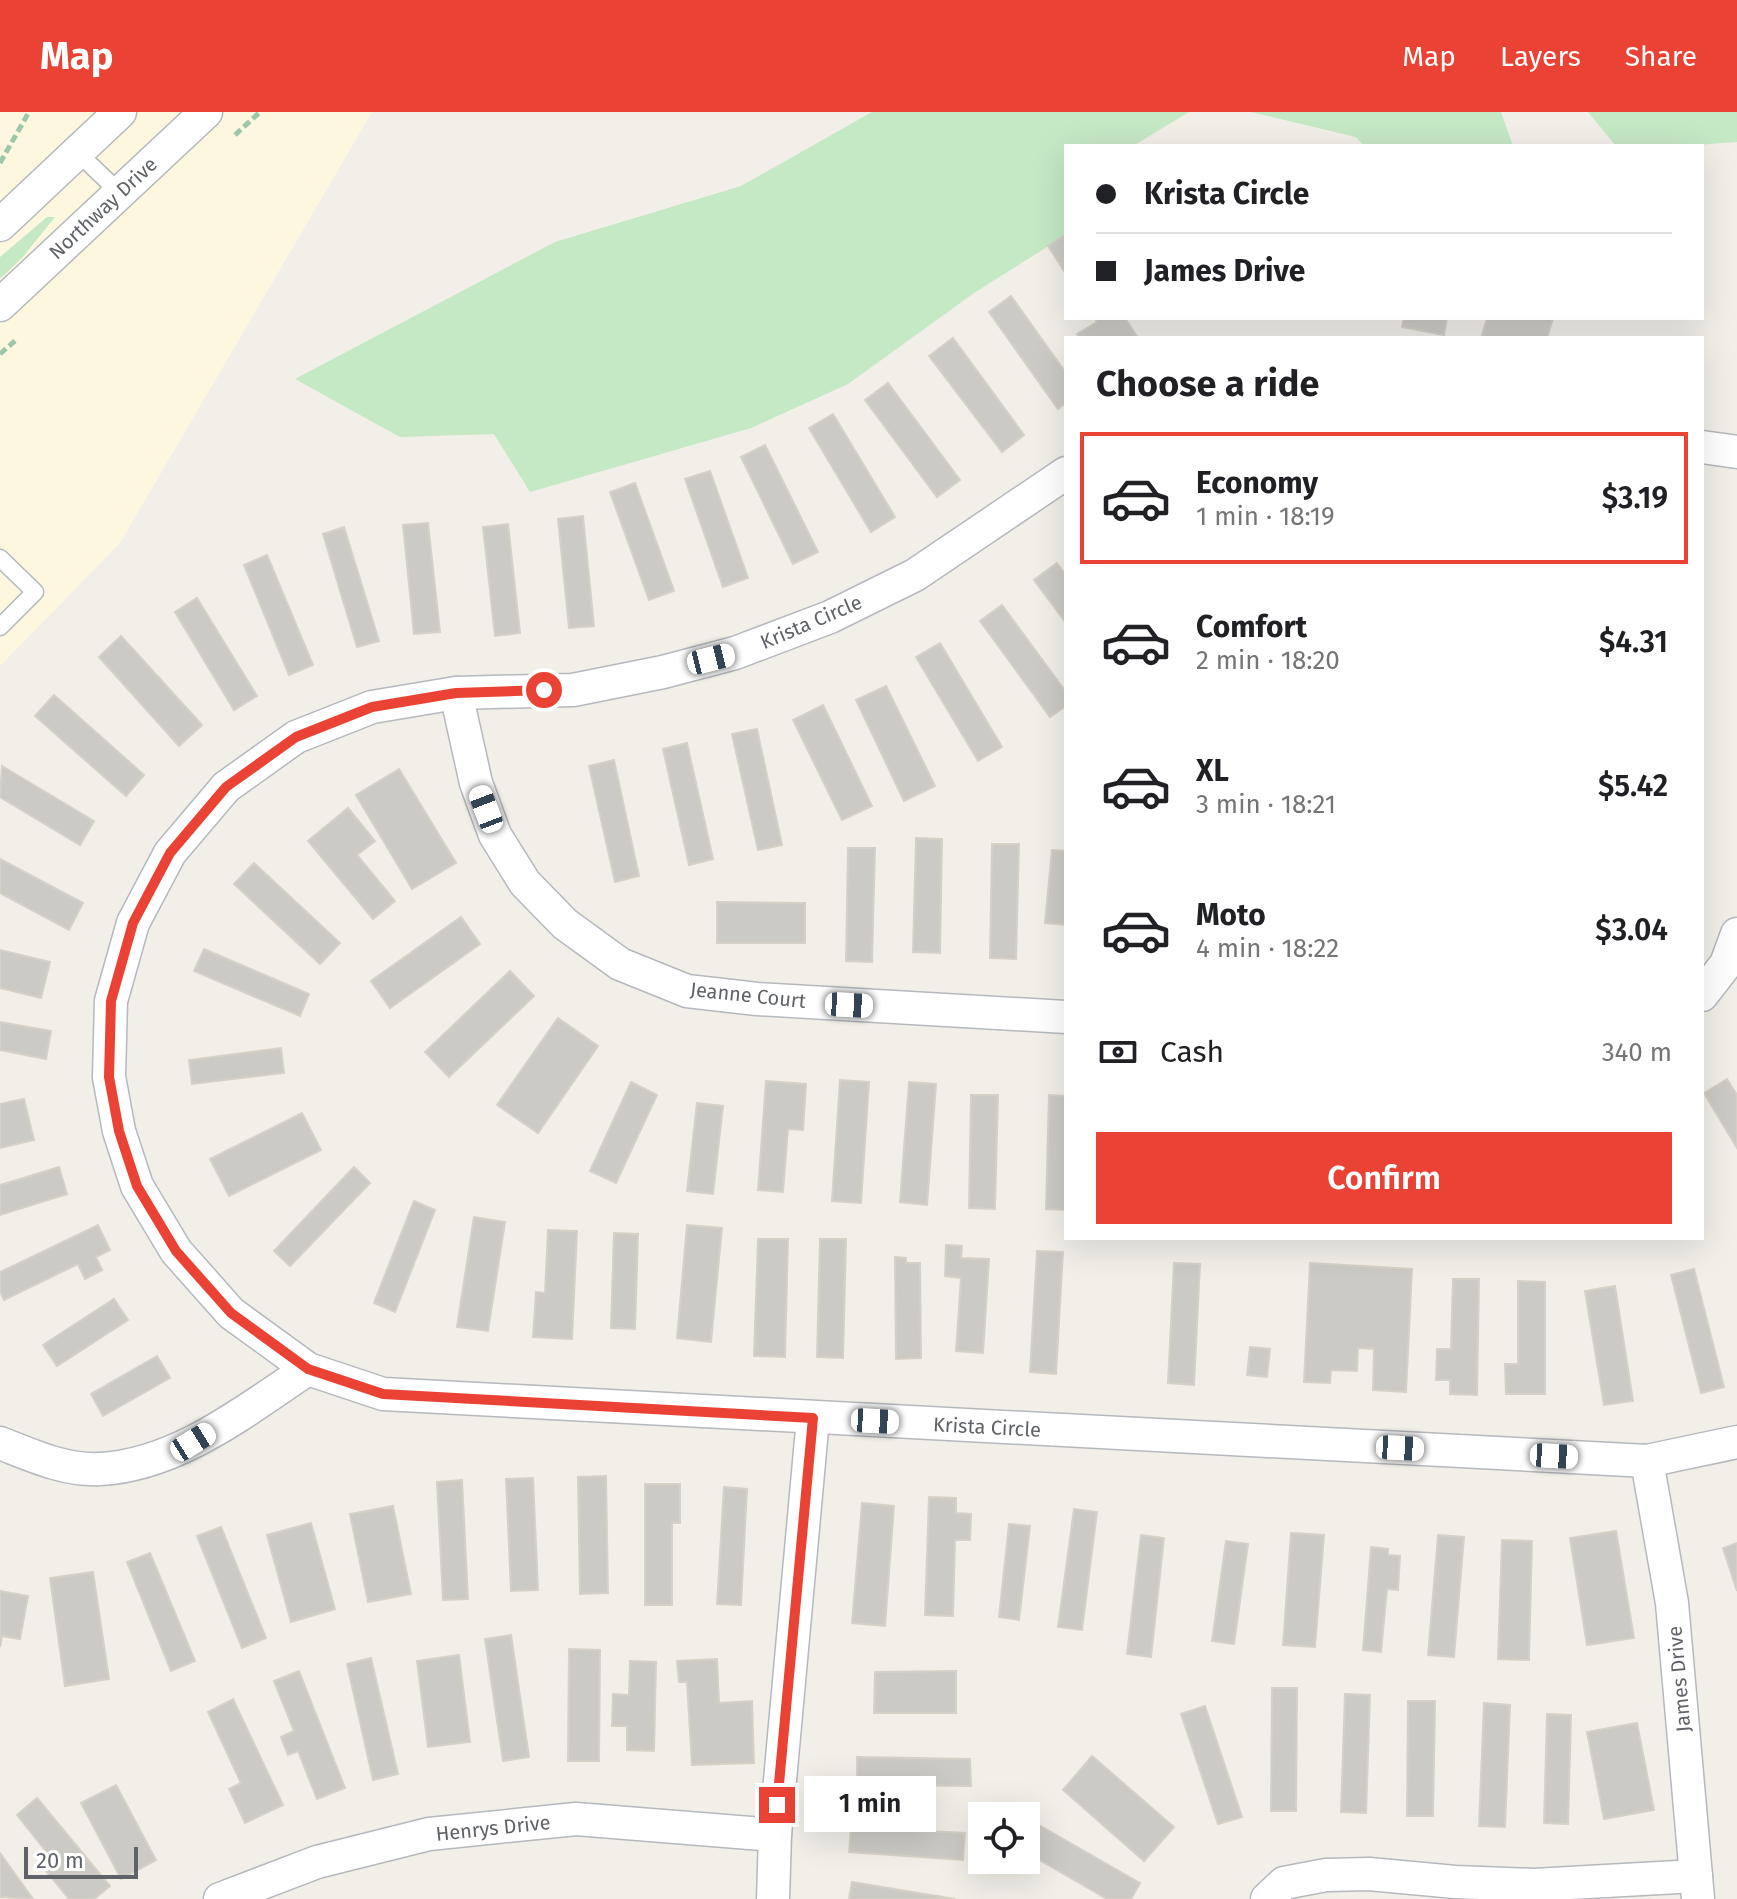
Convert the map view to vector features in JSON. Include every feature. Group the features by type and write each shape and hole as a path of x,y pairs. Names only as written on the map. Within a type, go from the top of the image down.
{"street":[{"path":"0,225 120,112"},
{"name":"Northway Drive","path":"0,305 206,112"},
{"path":"1704,447 1737,452"},
{"name":"Krista Circle","path":"1064,474 915,575 830,617 735,653 663,672 573,690 456,693 372,707 296,737 226,787 170,853 133,923 111,1001 109,1077 119,1131 137,1186 176,1251 231,1313 308,1369 383,1394 1647,1461 1737,1442"},
{"name":"Jeanne Court","path":"456,693 476,783 495,835 525,883 565,924 620,964 687,991 757,999 1064,1017"},
{"path":"1704,992 1726,964 1737,934"},
{"path":"0,1443 49,1462 98,1470 148,1461 193,1442 308,1369"},
{"path":"773,1899 775,1835 813,1418"},
{"name":"James Drive","path":"1647,1461 1672,1603 1697,1888"},
{"name":"Henrys Drive","path":"220,1899 317,1862 429,1834 576,1819 775,1835"},
{"path":"1267,1899 1284,1883 1326,1875 1369,1874 1534,1885 1697,1888"}],"lane":[{"path":"77,152 119,192"},
{"path":"0,558 35,592 0,627"}],"path":[{"path":"0,163 29,112"}],"shaded area":[{"path":"0,112 372,112 120,543 0,666"}],"green space":[{"path":"872,112 1189,112 1136,144 1064,144 1064,236 974,293 848,384 751,428 530,492 494,434 400,437 295,379 555,242 741,186"},
{"path":"1251,112 1501,112 1512,144 1362,144 1356,137"},
{"path":"1588,112 1737,112 1737,142 1614,144"},
{"path":"47,217 55,217 22,258 0,279 0,257"}],"building":[{"path":"1064,235 1064,271 1048,246"},
{"path":"1011,296 1064,370 1064,404 1058,409 989,312"},
{"path":"1126,320 1137,336 1077,334 1097,322"},
{"path":"1404,320 1447,320 1444,335 1402,327"},
{"path":"1486,320 1552,320 1548,336 1482,336"},
{"path":"953,338 1024,435 1002,452 929,356"},
{"path":"888,383 960,480 937,497 865,400"},
{"path":"833,414 895,517 871,532 809,428"},
{"path":"765,445 818,552 793,564 741,457"},
{"path":"710,471 748,578 723,587 685,479"},
{"path":"635,483 674,591 649,600 610,492"},
{"path":"583,516 594,626 569,628 558,519"},
{"path":"428,523 440,632 414,634 403,525"},
{"path":"508,524 520,633 495,636 483,527"},
{"path":"344,527 379,641 357,647 323,534"},
{"path":"267,555 313,665 289,675 244,565"},
{"path":"1057,563 1064,572 1064,620 1034,580"},
{"path":"197,598 257,696 234,710 175,612"},
{"path":"1002,605 1064,689 1064,707 1050,717 980,621"},
{"path":"121,636 202,725 179,746 99,657"},
{"path":"940,643 1002,747 978,761 916,657"},
{"path":"886,686 935,786 904,801 856,700"},
{"path":"54,695 144,775 126,796 35,716"},
{"path":"823,705 872,806 842,820 793,720"},
{"path":"757,729 782,845 758,850 732,734"},
{"path":"687,743 713,859 689,865 663,749"},
{"path":"614,760 639,876 615,882 589,766"},
{"path":"2,766 94,821 80,845 0,797"},
{"path":"399,769 456,863 412,889 356,795"},
{"path":"348,808 375,841 357,855 395,901 373,919 308,841"},
{"path":"916,838 942,839 940,953 913,952"},
{"path":"992,844 1019,844 1016,959 990,958"},
{"path":"848,848 875,848 872,962 846,961"},
{"path":"1052,850 1064,851 1064,925 1045,923"},
{"path":"0,859 83,903 69,930 0,893"},
{"path":"254,863 340,943 320,964 234,884"},
{"path":"717,902 805,903 805,943 717,943"},
{"path":"461,917 480,944 390,1008 371,981"},
{"path":"204,949 309,994 300,1016 194,971"},
{"path":"0,950 50,962 41,998 0,988"},
{"path":"510,971 534,996 449,1077 425,1052"},
{"path":"558,1018 598,1046 538,1133 497,1105"},
{"path":"0,1022 51,1031 46,1059 0,1050"},
{"path":"281,1048 284,1073 192,1084 189,1060"},
{"path":"1727,1079 1737,1095 1737,1148 1704,1093"},
{"path":"840,1080 869,1082 861,1203 832,1201"},
{"path":"766,1081 806,1084 803,1130 788,1129 783,1192 758,1190"},
{"path":"631,1082 657,1095 616,1183 590,1171"},
{"path":"909,1082 936,1084 927,1205 900,1202"},
{"path":"971,1095 998,1095 995,1209 969,1208"},
{"path":"1049,1095 1064,1096 1064,1210 1046,1209"},
{"path":"24,1099 34,1140 0,1148 0,1104"},
{"path":"697,1103 723,1106 713,1194 687,1191"},
{"path":"302,1113 321,1150 229,1196 210,1159"},
{"path":"59,1167 67,1194 0,1215 0,1185"},
{"path":"354,1167 370,1183 290,1266 274,1251"},
{"path":"414,1201 435,1210 395,1312 374,1303"},
{"path":"474,1217 505,1222 488,1331 457,1327"},
{"path":"98,1225 110,1250 96,1257 102,1270 85,1279 78,1264 4,1300 0,1291 0,1272"},
{"path":"687,1225 722,1228 711,1342 677,1338"},
{"path":"548,1230 577,1231 572,1339 533,1337 536,1292 545,1293"},
{"path":"614,1233 638,1234 635,1329 611,1328"},
{"path":"758,1239 788,1239 785,1357 754,1356"},
{"path":"820,1239 846,1239 843,1358 817,1357"},
{"path":"946,1245 962,1246 961,1258 989,1259 983,1353 956,1351 961,1278 945,1276"},
{"path":"1037,1251 1063,1252 1056,1374 1030,1372"},
{"path":"895,1257 906,1258 906,1263 920,1263 921,1358 896,1359"},
{"path":"1174,1263 1200,1264 1194,1385 1168,1383"},
{"path":"1310,1263 1412,1269 1406,1392 1373,1390 1374,1349 1358,1348 1357,1371 1331,1370 1330,1383 1304,1382"},
{"path":"1694,1269 1724,1387 1701,1393 1671,1275"},
{"path":"1453,1279 1479,1279 1477,1395 1450,1394 1450,1380 1436,1380 1437,1349 1451,1349"},
{"path":"1518,1281 1545,1282 1545,1394 1506,1394 1505,1364 1518,1364"},
{"path":"1615,1286 1633,1401 1604,1405 1585,1291"},
{"path":"114,1299 128,1320 57,1366 43,1345"},
{"path":"1250,1347 1270,1349 1267,1377 1247,1375"},
{"path":"157,1356 170,1378 103,1416 91,1394"},
{"path":"606,1476 608,1593 580,1594 578,1477"},
{"path":"533,1478 538,1590 511,1591 506,1479"},
{"path":"462,1480 468,1599 443,1600 437,1482"},
{"path":"645,1484 680,1484 680,1523 672,1523 672,1605 645,1605"},
{"path":"724,1487 747,1489 741,1605 717,1604"},
{"path":"929,1497 956,1498 956,1513 971,1514 970,1540 955,1540 953,1616 925,1615"},
{"path":"862,1503 894,1506 885,1626 852,1623"},
{"path":"393,1506 411,1594 368,1602 350,1514"},
{"path":"1074,1509 1097,1512 1082,1630 1058,1627"},
{"path":"311,1523 335,1609 291,1622 267,1535"},
{"path":"1009,1524 1030,1526 1019,1620 999,1617"},
{"path":"221,1527 266,1638 242,1648 197,1536"},
{"path":"1616,1531 1634,1638 1587,1645 1570,1538"},
{"path":"1291,1533 1324,1535 1315,1647 1283,1645"},
{"path":"1141,1535 1164,1538 1151,1657 1127,1654"},
{"path":"1438,1535 1464,1537 1454,1657 1428,1655"},
{"path":"1502,1540 1532,1541 1529,1660 1498,1659"},
{"path":"1226,1541 1248,1544 1234,1644 1212,1641"},
{"path":"1737,1543 1737,1591 1723,1548"},
{"path":"1371,1547 1388,1549 1388,1555 1400,1556 1398,1590 1387,1589 1381,1652 1363,1650"},
{"path":"150,1553 195,1661 171,1671 127,1562"},
{"path":"93,1572 109,1679 65,1686 50,1578"},
{"path":"0,1591 28,1596 20,1639 2,1636 0,1647"},
{"path":"511,1635 529,1757 503,1761 485,1639"},
{"path":"569,1649 600,1650 599,1761 568,1761"},
{"path":"459,1655 470,1742 428,1747 417,1661"},
{"path":"371,1658 398,1774 373,1780 347,1664"},
{"path":"717,1659 719,1703 752,1701 754,1763 692,1765 687,1682 679,1682 677,1661"},
{"path":"630,1661 656,1662 654,1751 627,1750 627,1726 612,1726 613,1694 629,1695"},
{"path":"299,1671 345,1788 317,1799 298,1751 288,1755 281,1737 294,1731 274,1681"},
{"path":"956,1671 956,1713 874,1713 875,1672"},
{"path":"1272,1688 1297,1688 1296,1811 1271,1811"},
{"path":"1345,1694 1370,1695 1366,1813 1341,1812"},
{"path":"233,1699 283,1805 245,1823 229,1789 241,1783 208,1712"},
{"path":"1408,1701 1435,1701 1433,1816 1407,1816"},
{"path":"1484,1703 1510,1705 1505,1827 1479,1826"},
{"path":"1205,1706 1242,1817 1218,1824 1181,1714"},
{"path":"1547,1714 1571,1715 1568,1824 1544,1823"},
{"path":"1637,1723 1654,1810 1604,1819 1587,1732"},
{"path":"1092,1756 1174,1827 1144,1861 1063,1790"},
{"path":"857,1757 970,1759 971,1786 857,1785"},
{"path":"116,1785 156,1860 121,1879 81,1803"},
{"path":"37,1798 110,1886 94,1899 69,1899 43,1867 52,1859 17,1815"},
{"path":"1040,1826 1140,1883 1131,1899 1107,1899 1040,1860"},
{"path":"851,1827 965,1833 963,1860 849,1852"},
{"path":"0,1853 33,1899 0,1897"},
{"path":"852,1882 955,1899 849,1899"}],"route":[{"path":"544,690 456,693 372,707 296,737 226,787 170,853 133,923 111,1001 109,1077 119,1131 137,1186 176,1251 231,1313 308,1369 383,1394 813,1418 777,1805"}]}
